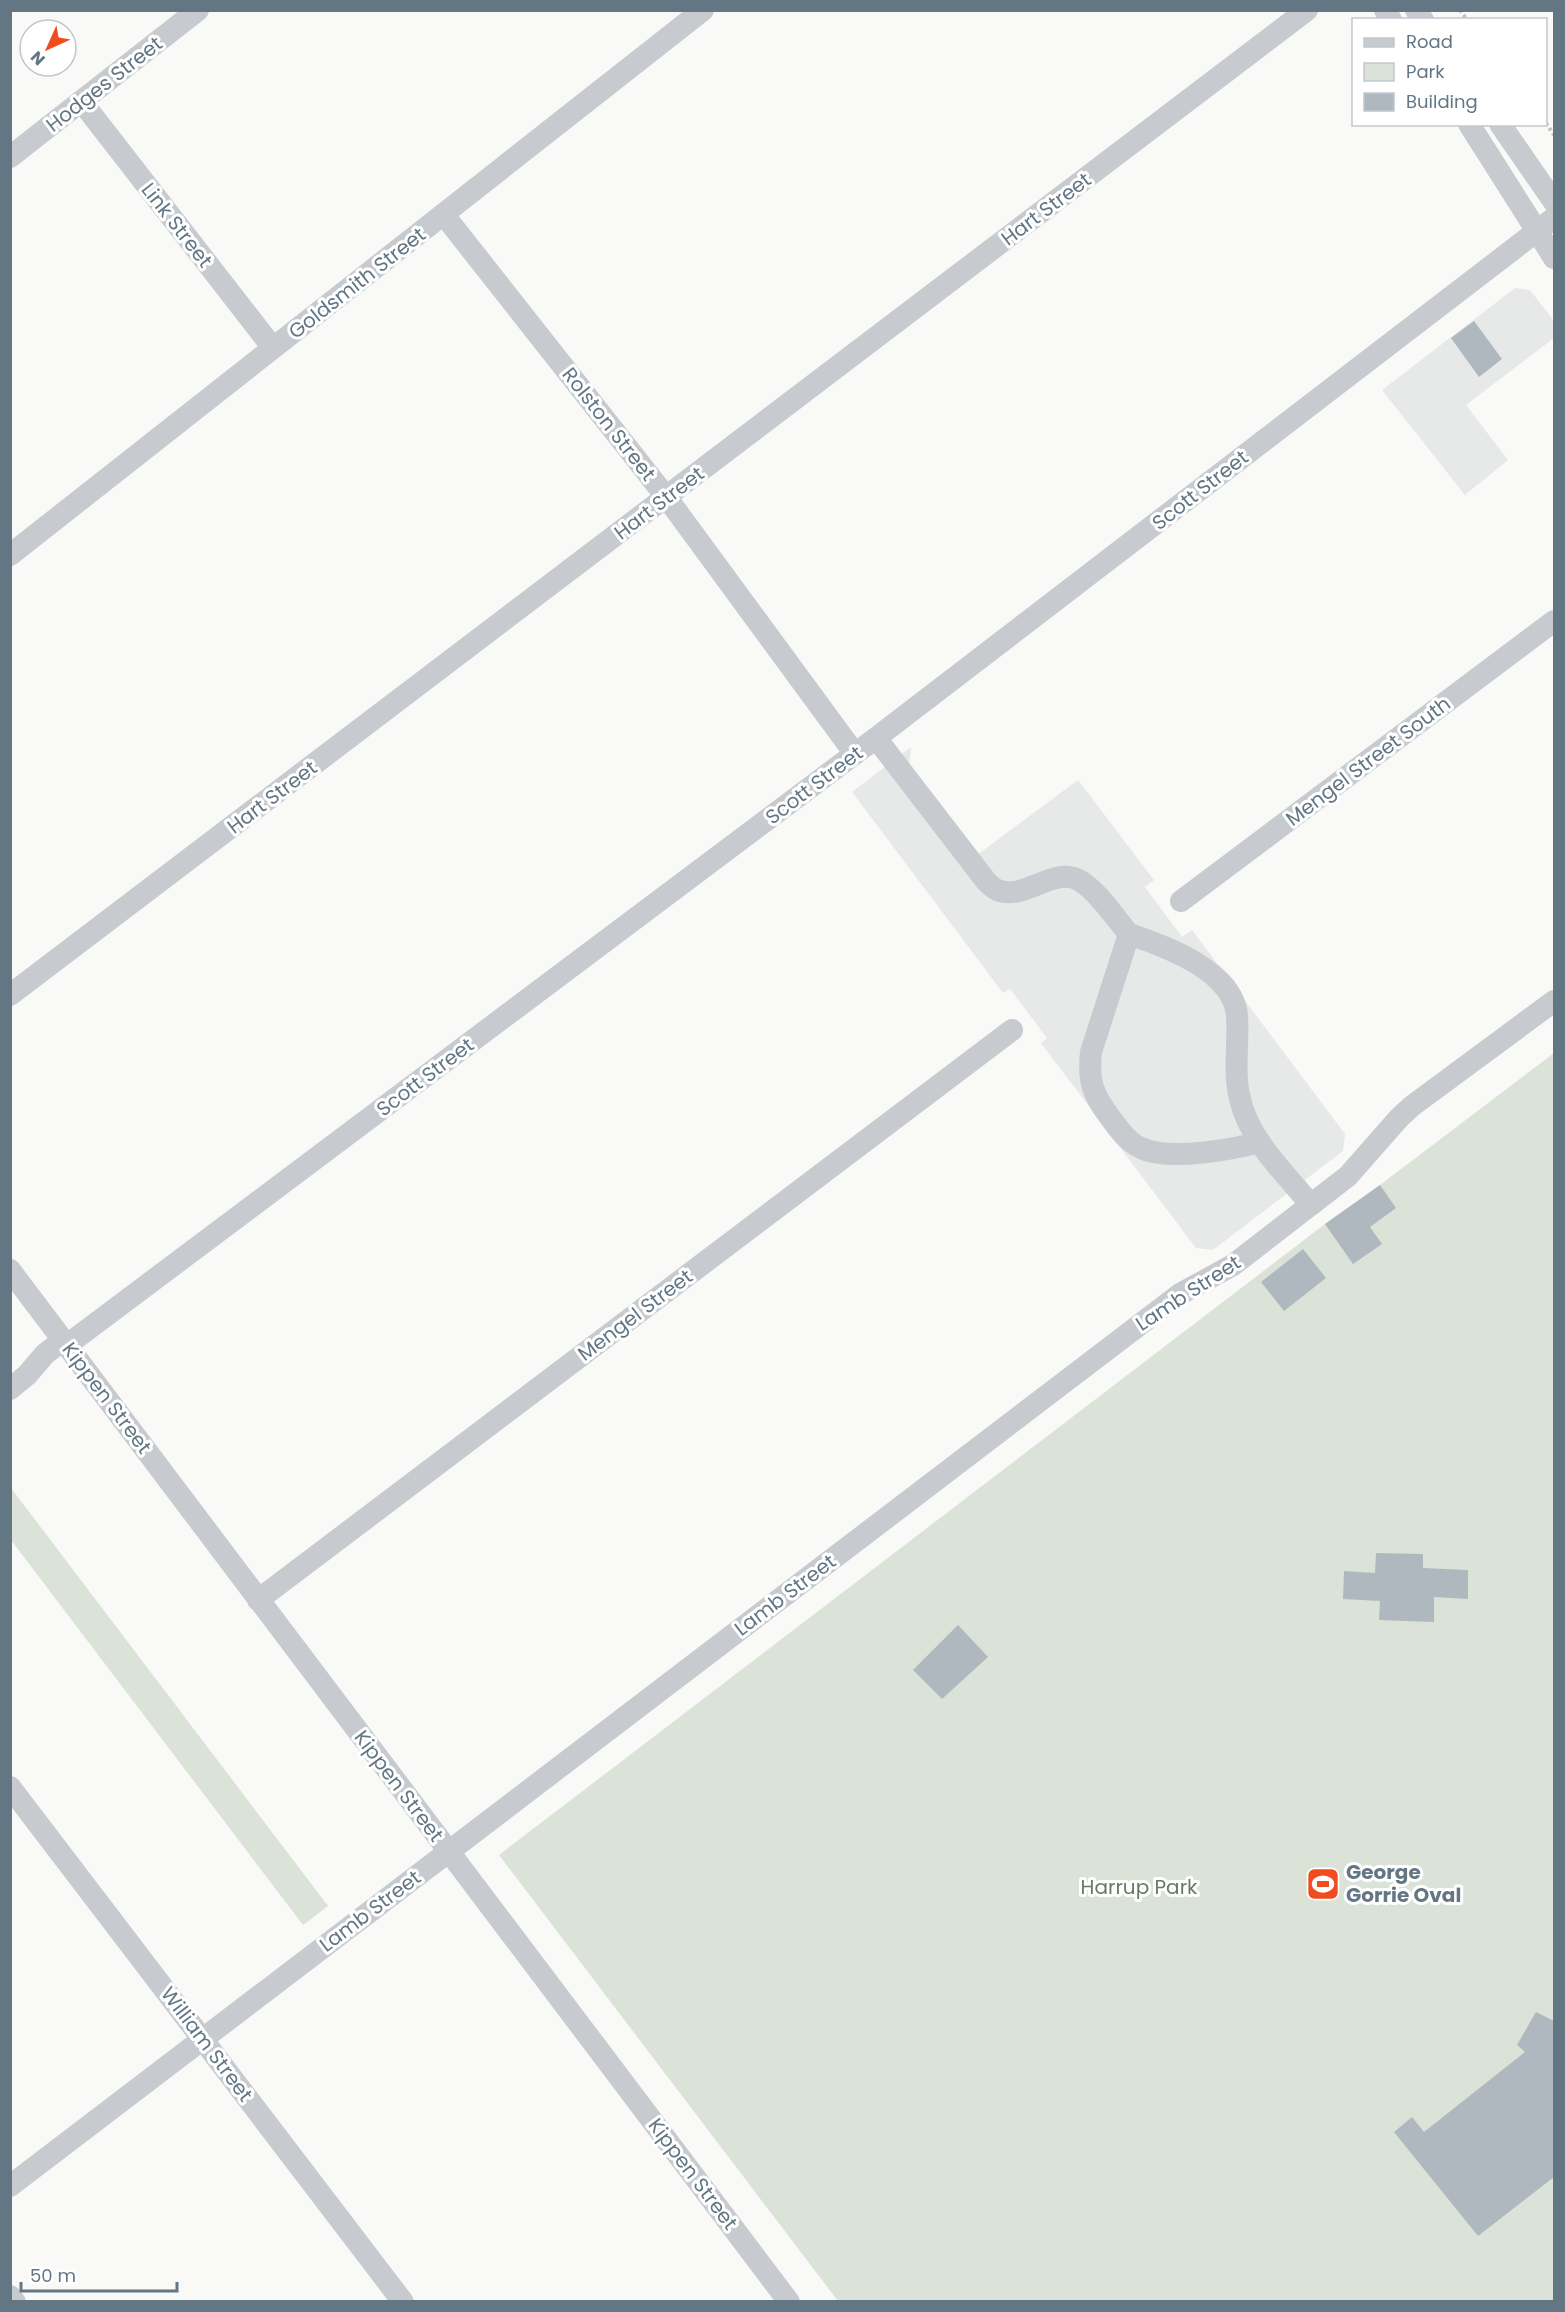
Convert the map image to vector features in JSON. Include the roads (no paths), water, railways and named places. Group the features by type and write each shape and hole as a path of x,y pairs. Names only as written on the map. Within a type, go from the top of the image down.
{"street":[{"name":"Hodges Street","path":"10,157 198,10"},
{"name":"Goldsmith Street","path":"10,555 703,10"},
{"name":"Hart Street","path":"10,995 1307,10"},
{"name":"Link Street","path":"82,102 273,348"},
{"path":"1471,126 1546,224 1554,258"},
{"path":"1501,126 1554,202"},
{"name":"Rolston Street","path":"444,215 667,498 855,754"},
{"name":"Scott Street","path":"10,1389 27,1376 45,1354 65,1342 855,754 1546,224"},
{"name":"Mengel Street South","path":"1181,901 1554,621"},
{"path":"876,738 976,869 997,890 1011,892 1063,876 1072,877 1083,882 1094,892 1129,934 1178,952 1207,969 1228,993 1237,1012 1236,1075 1240,1100 1247,1119 1260,1143 1311,1205"},
{"path":"1129,934 1091,1052 1089,1070 1096,1098 1128,1140 1140,1148 1155,1153 1214,1151 1260,1143"},
{"name":"Lamb Street","path":"10,2186 1180,1294 1233,1265 1358,1166 1412,1106 1554,1001"},
{"name":"Mengel Street","path":"258,1600 1012,1030"},
{"name":"Kippen Street","path":"10,1270 789,2301"},
{"name":"William Street","path":"10,1787 403,2301"},
{"path":"10,2296 15,2301"}],"place":[{"name":"George Gorrie Oval","path":"1323,1884"}],"park label":[{"name":"Harrup Park","path":"1139,1887"}]}
